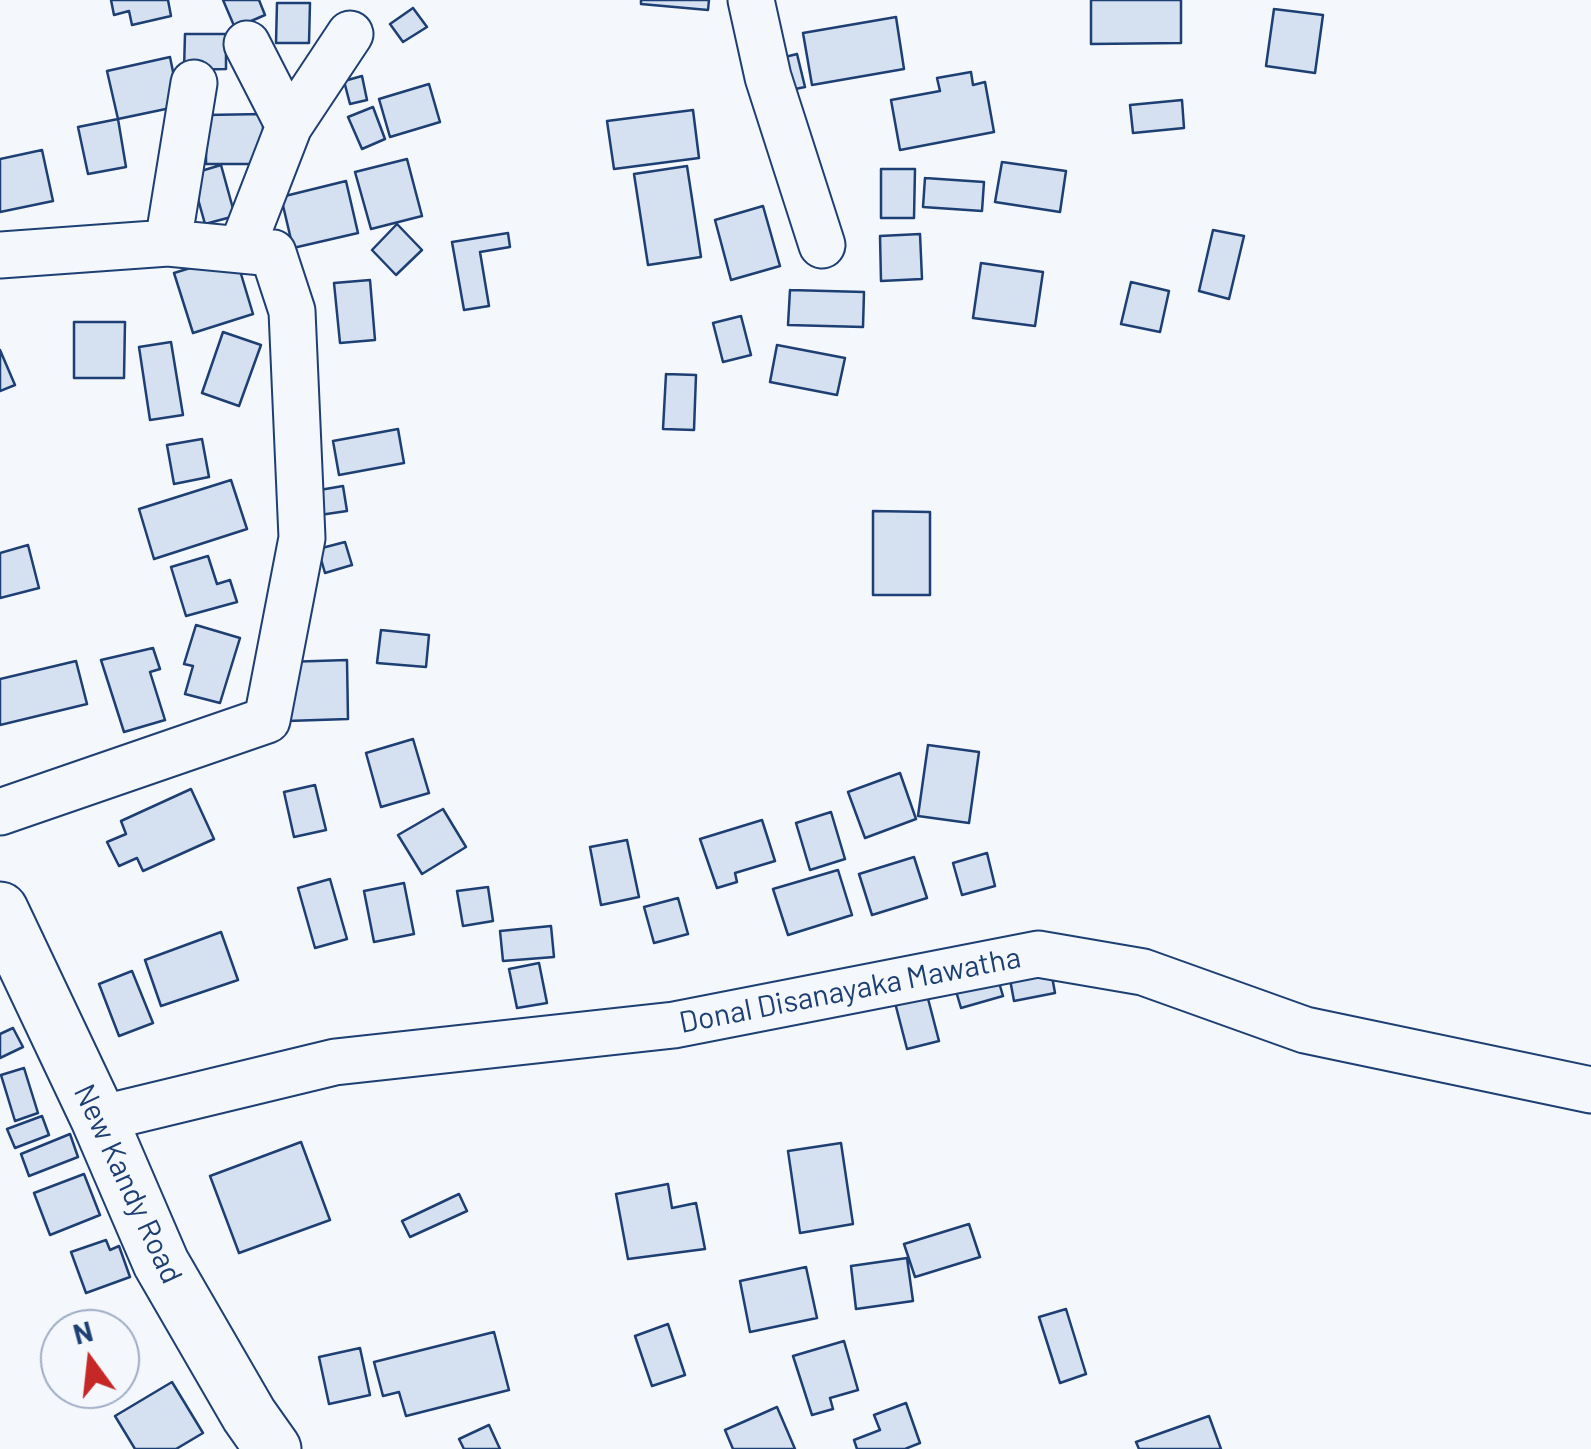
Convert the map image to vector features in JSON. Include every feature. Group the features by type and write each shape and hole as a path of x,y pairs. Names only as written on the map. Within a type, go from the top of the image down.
{"main road":[{"name":"New Kandy Road","path":"0,910 99,1118 161,1263 248,1415 273,1449"}],"street":[{"path":"750,0 768,77 822,245"},
{"path":"242,250 289,126 350,34"},
{"path":"247,44 289,126"},
{"path":"168,243 194,83"},
{"path":"0,256 168,243 273,253 292,311 302,538 267,720 0,812"},
{"name":"Donal Disanayaka Mawatha","path":"99,1118 335,1062 674,1026 1038,954 1143,972 1305,1030 1591,1090"}],"building":[{"path":"111,0 168,0 171,16 132,25 129,11 114,15"},
{"path":"223,0 259,0 265,15 235,28"},
{"path":"641,0 709,0 708,10 641,4"},
{"path":"1091,0 1181,0 1181,43 1091,44"},
{"path":"277,3 310,3 309,43 276,43"},
{"path":"413,8 427,27 403,42 390,24"},
{"path":"1274,9 1323,15 1315,73 1266,66"},
{"path":"896,17 904,69 812,85 803,33"},
{"path":"185,34 226,34 226,69 184,70"},
{"path":"797,54 805,87 781,92 773,60"},
{"path":"170,57 180,106 118,119 107,71"},
{"path":"971,72 973,85 985,82 994,132 900,150 891,100 940,91 937,78"},
{"path":"362,76 367,100 350,104 344,81"},
{"path":"429,84 440,122 390,137 379,99"},
{"path":"1182,100 1184,128 1133,133 1130,105"},
{"path":"373,107 385,139 362,149 348,117"},
{"path":"693,110 699,158 614,169 607,121"},
{"path":"263,114 263,164 206,164 206,115"},
{"path":"118,119 126,167 88,174 78,127"},
{"path":"42,150 53,201 0,212 0,159"},
{"path":"407,159 422,216 371,229 355,172"},
{"path":"1002,162 1066,171 1060,212 995,202"},
{"path":"221,165 235,216 205,224 191,174"},
{"path":"687,166 701,257 648,265 634,174"},
{"path":"881,169 915,169 914,218 881,218"},
{"path":"925,178 984,182 982,211 923,207"},
{"path":"346,181 358,233 293,248 281,197"},
{"path":"763,206 780,266 731,280 715,220"},
{"path":"397,224 422,250 396,275 372,250"},
{"path":"1213,230 1244,236 1229,299 1199,291"},
{"path":"508,233 510,247 480,252 489,306 464,310 452,242"},
{"path":"920,234 922,279 881,281 880,236"},
{"path":"235,254 253,314 193,333 174,273"},
{"path":"981,263 1043,272 1035,326 973,318"},
{"path":"370,280 375,340 340,343 334,283"},
{"path":"1131,282 1169,291 1160,332 1121,324"},
{"path":"790,290 864,292 863,327 788,325"},
{"path":"741,316 751,355 723,362 713,323"},
{"path":"74,322 125,322 124,378 74,378"},
{"path":"223,332 261,345 239,406 202,393"},
{"path":"171,342 183,415 150,420 139,347"},
{"path":"777,345 845,358 837,395 770,382"},
{"path":"0,350 15,385 0,391"},
{"path":"666,374 696,375 694,430 663,429"},
{"path":"398,429 404,463 339,475 333,441"},
{"path":"202,439 209,477 174,484 167,445"},
{"path":"231,480 247,529 154,559 139,509"},
{"path":"343,486 347,511 306,517 302,493"},
{"path":"873,511 930,512 930,595 873,595"},
{"path":"345,542 352,565 325,573 318,549"},
{"path":"28,545 39,588 0,598 0,553"},
{"path":"208,556 217,584 230,580 237,602 186,616 171,567"},
{"path":"196,625 240,638 220,703 185,694 193,666 184,664"},
{"path":"381,630 429,635 426,667 377,663"},
{"path":"153,648 160,669 150,672 165,720 124,732 101,660"},
{"path":"347,660 348,719 287,721 285,662"},
{"path":"76,661 87,704 0,725 0,679"},
{"path":"413,739 429,793 381,807 366,753"},
{"path":"928,745 979,752 969,823 918,816"},
{"path":"900,773 916,819 865,838 848,792"},
{"path":"315,785 326,830 294,837 284,792"},
{"path":"191,789 214,839 143,871 137,858 119,866 107,842 126,834 121,821"},
{"path":"443,809 466,847 422,874 398,835"},
{"path":"831,812 845,859 810,870 796,823"},
{"path":"762,820 775,861 735,873 737,882 717,888 700,839"},
{"path":"627,840 639,897 601,905 590,847"},
{"path":"987,853 995,886 962,895 953,863"},
{"path":"914,857 927,898 872,915 859,874"},
{"path":"838,870 852,915 788,935 773,889"},
{"path":"330,879 347,939 315,948 298,888"},
{"path":"404,883 414,934 374,942 364,891"},
{"path":"488,887 493,921 463,926 457,891"},
{"path":"678,898 688,934 654,943 644,907"},
{"path":"551,926 554,957 503,961 500,931"},
{"path":"221,932 238,980 161,1006 145,960"},
{"path":"539,963 547,1003 517,1008 509,969"},
{"path":"1050,965 1055,993 1014,1001 1009,974"},
{"path":"995,969 1003,996 961,1008 953,981"},
{"path":"132,971 153,1023 119,1036 99,984"},
{"path":"925,987 939,1041 907,1049 893,995"},
{"path":"13,1028 23,1047 0,1058 0,1034"},
{"path":"24,1068 38,1113 15,1121 1,1075"},
{"path":"42,1116 49,1135 15,1148 7,1129"},
{"path":"70,1134 78,1157 29,1176 21,1154"},
{"path":"301,1142 330,1220 239,1253 210,1176"},
{"path":"841,1143 853,1224 800,1233 788,1151"},
{"path":"84,1174 100,1215 50,1235 34,1193"},
{"path":"668,1184 672,1208 696,1203 705,1249 628,1259 616,1194"},
{"path":"459,1194 467,1211 410,1237 402,1221"},
{"path":"969,1224 980,1257 915,1277 904,1244"},
{"path":"106,1240 110,1250 119,1246 130,1277 86,1293 71,1252"},
{"path":"907,1258 913,1301 856,1309 851,1266"},
{"path":"806,1267 817,1318 750,1332 740,1281"},
{"path":"1066,1309 1086,1374 1060,1383 1039,1317"},
{"path":"668,1324 685,1375 652,1386 635,1336"},
{"path":"494,1332 509,1390 406,1416 399,1392 383,1396 374,1362"},
{"path":"844,1341 858,1390 830,1398 833,1409 812,1415 793,1356"},
{"path":"360,1348 370,1395 329,1404 319,1357"},
{"path":"172,1382 203,1433 176,1449 135,1449 115,1416 127,1409 140,1409 140,1401"},
{"path":"906,1403 920,1443 905,1449 857,1449 854,1440 880,1430 874,1415"},
{"path":"777,1407 795,1449 733,1449 725,1430"},
{"path":"1209,1416 1221,1449 1139,1449 1136,1442"},
{"path":"489,1425 500,1449 464,1449 459,1439"}]}
